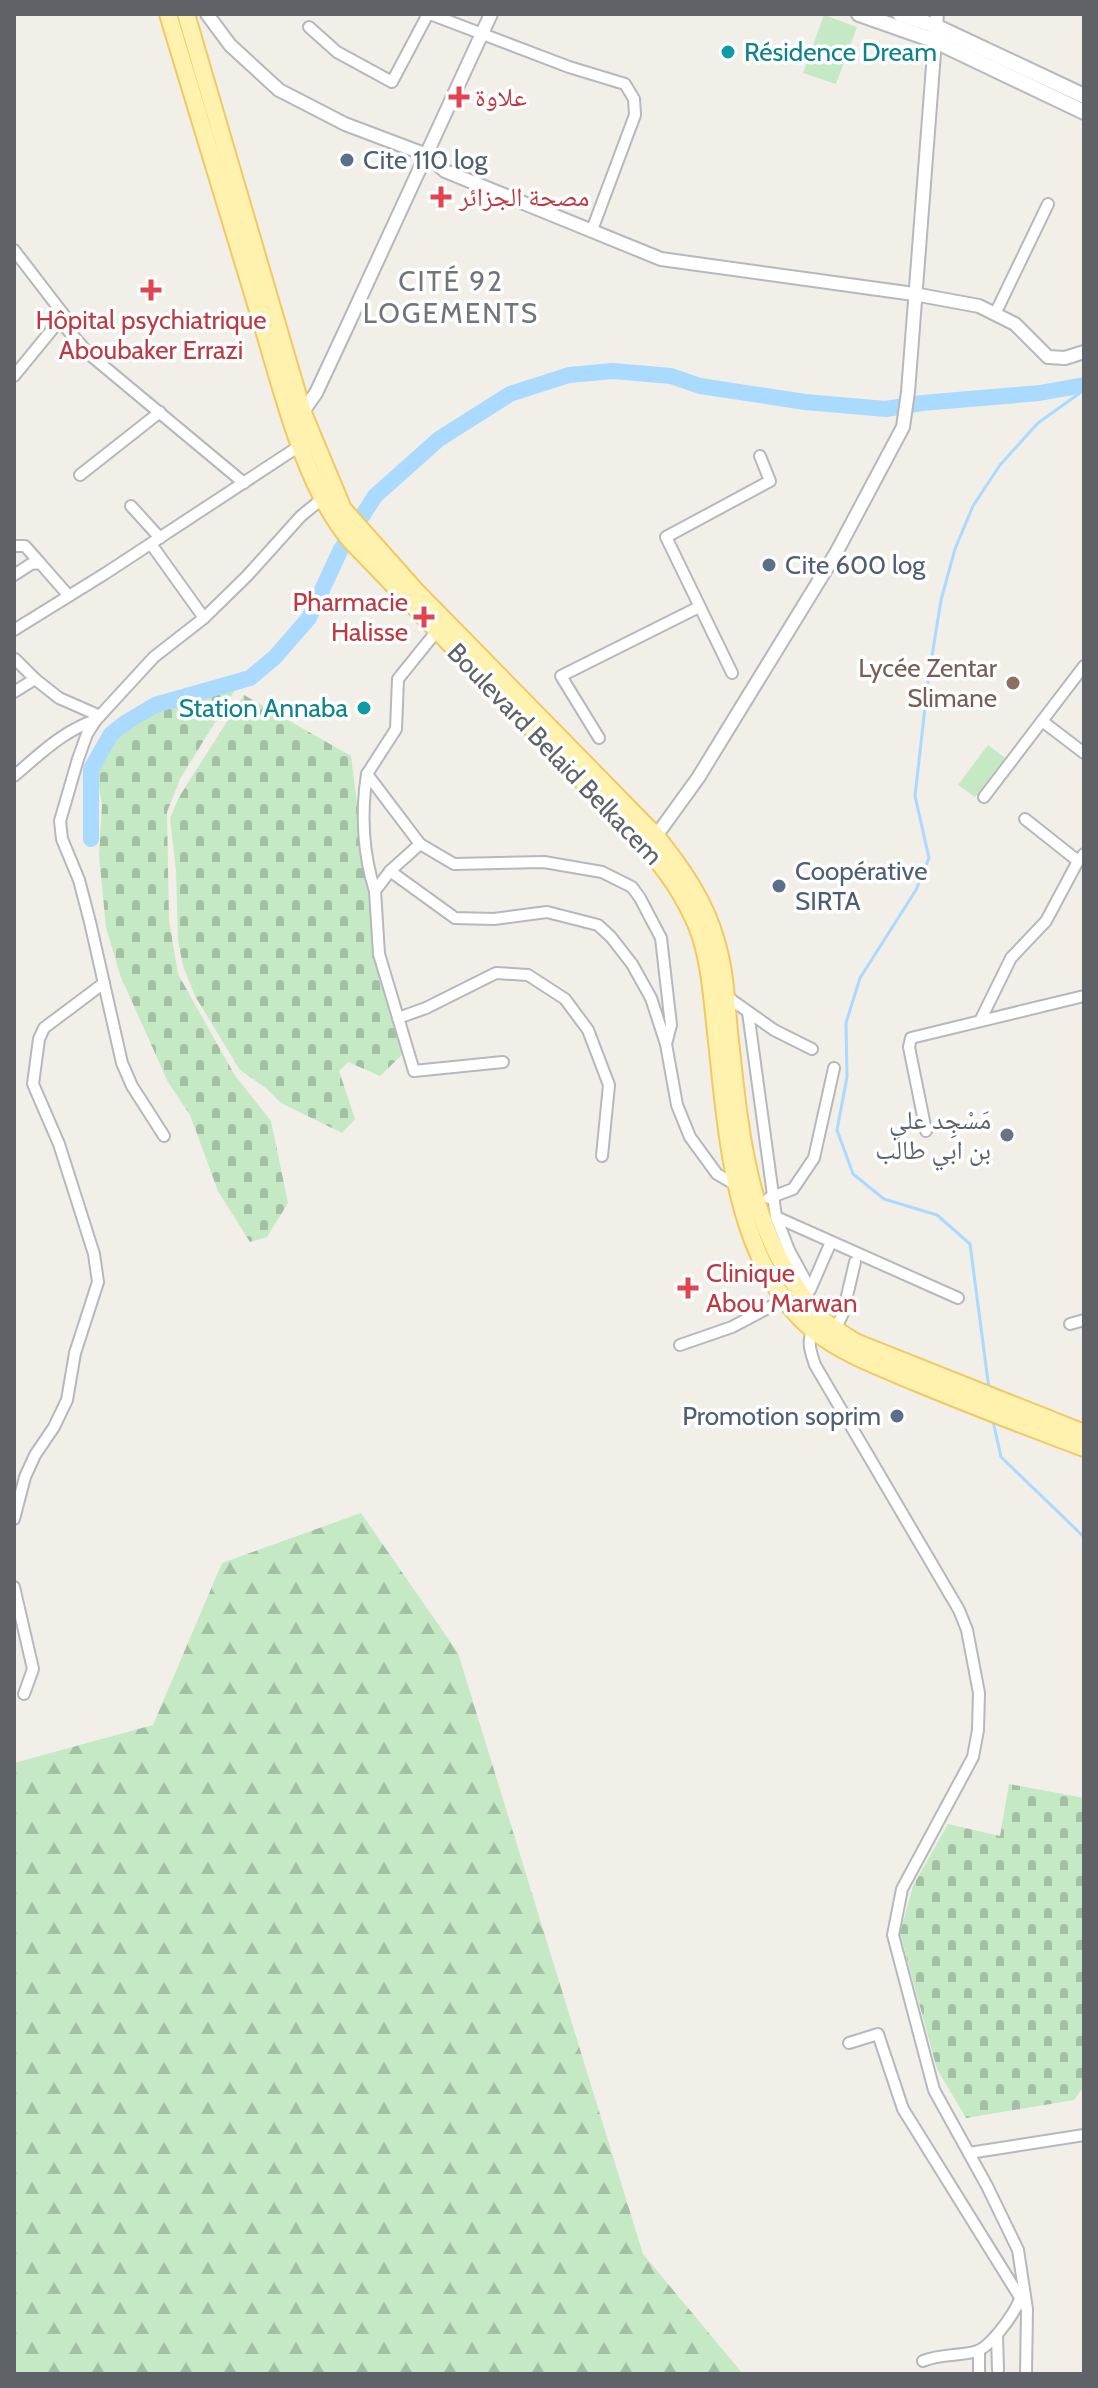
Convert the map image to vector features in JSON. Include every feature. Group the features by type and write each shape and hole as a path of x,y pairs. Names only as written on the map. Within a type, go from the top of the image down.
{"main road":[{"name":"Boulevard Belaid Belkacem","path":"168,14 298,418 350,528"},
{"name":"Boulevard Belaid Belkacem","path":"186,14 298,418 301,445 323,498 644,845 667,871 683,898 697,926 711,982 728,1143 736,1185 762,1260 785,1299 859,1358 1007,1411 1084,1433"},
{"path":"859,14 935,26 1084,112"},
{"path":"900,14 935,26 1084,96"},
{"name":"Boulevard Belaid Belkacem","path":"441,626 656,836 678,863 716,939 749,1183 775,1252 808,1294 817,1324"},
{"name":"Boulevard Belaid Belkacem","path":"1007,1411 1084,1448"}],"street":[{"path":"207,14 230,45 279,90 345,124 427,155 445,171 661,259 979,306 1015,324 1048,357 1065,358 1084,352"},
{"path":"309,27 337,52 392,82 429,14 625,84 634,99 635,115 592,230"},
{"path":"298,418 316,393 491,14"},
{"path":"656,836 698,778 823,575 903,427 935,26"},
{"path":"995,314 1048,204"},
{"path":"14,250 64,315 14,376"},
{"path":"59,320 89,354 244,483"},
{"path":"80,475 160,412"},
{"path":"14,630 301,445"},
{"path":"732,673 666,537 770,481 760,456"},
{"path":"164,1136 132,1086 122,1063 79,880 62,839 60,821 78,759 98,718 154,657 204,618 301,516 323,498"},
{"path":"131,506 204,618"},
{"path":"14,546 25,546 69,596"},
{"path":"14,575 31,564 40,563"},
{"path":"599,738 561,676 699,607"},
{"path":"441,626 398,679 396,729 367,774 364,815 369,874 375,891 379,954 414,1071 503,1062"},
{"path":"14,659 59,698 98,718"},
{"path":"984,797 1084,666"},
{"path":"14,692 35,679"},
{"path":"14,776 54,742 98,718"},
{"path":"1042,721 1084,753"},
{"path":"367,774 420,844 454,864 544,862 602,872 632,887 661,938 671,1025 666,1044"},
{"path":"981,1019 1011,958 1046,921 1081,858 1025,819"},
{"path":"375,891 390,871 420,844"},
{"path":"390,871 455,918 494,919 547,912 598,925 632,964 651,998 666,1044 677,1105 690,1137 717,1174 736,1185"},
{"path":"398,1018 426,1008 496,973 528,975 565,999 588,1030 609,1085 602,1156"},
{"path":"14,1519 25,1477 67,1400 75,1353 98,1282 94,1254 59,1144 33,1084 39,1039 44,1028 104,983"},
{"path":"726,996 774,1030 812,1049"},
{"path":"926,1131 909,1047 911,1038 1084,996"},
{"path":"748,1012 776,1217 808,1294"},
{"path":"755,1200 774,1197 793,1189 814,1158 834,1068"},
{"path":"776,1217 958,1298"},
{"path":"808,1294 831,1242"},
{"path":"832,1336 843,1313 855,1262"},
{"path":"680,1345 732,1327 785,1299"},
{"path":"1070,1324 1084,1320"},
{"path":"817,1324 809,1348 815,1365 959,1610 967,1630 979,1693 978,1730 973,1757 902,1889 893,1935 934,2090 1018,2250 1024,2304 1026,2374"},
{"path":"14,1587 33,1669 24,1694"},
{"path":"849,2043 878,2034 903,2109 1024,2304"},
{"path":"969,2153 1082,2135"},
{"path":"923,2361 934,2356 979,2352 1024,2304"},
{"path":"997,2335 998,2370"},
{"path":"979,2352 979,2374"}],"green space":[{"path":"824,15 857,27 836,84 803,73"},
{"path":"238,685 180,779 167,812 169,920 178,974 234,1074 271,1121 288,1203 267,1237 250,1242 218,1191 190,1115 168,1082 120,975 106,927 99,855 102,805 97,775 100,762 123,732 157,710"},
{"path":"244,695 351,756 377,962 407,1050 380,1076 348,1062 339,1071 355,1119 342,1133 281,1103 240,1070 195,996 183,966 178,940 176,870 170,818 179,797"},
{"path":"988,745 1005,758 975,797 958,785"},
{"path":"361,1513 458,1653 643,2254 743,2374 14,2374 14,1763 153,1725 222,1563"},
{"path":"1009,1784 1084,1798 1084,2086 1074,2100 966,2118 937,2069 900,1933 913,1886 948,1824 1000,1836"}],"waterway":[{"path":"91,839 91,769 111,734 155,705 250,678 275,657 309,618 340,551 375,496 439,439 510,394 569,375 613,371 671,376 700,386 805,402 886,409 1040,393 1084,385"},
{"path":"989,1389 970,1244 937,1215 884,1199 853,1174 837,1130 847,1077 846,1023 860,978 916,890 929,858 915,796 941,600 955,549 973,506 1000,465 1038,423 1084,390"},
{"path":"993,1421 1001,1457 1084,1537"},
{"path":"1084,2252 1084,2271"}],"place":[{"name":"Résidence Dream","path":"728,52"},
{"name":"علاوة","path":"459,97"},
{"name":"Cite 110 log","path":"347,160"},
{"name":"مصحة الجزائر","path":"441,197"},
{"name":"Hôpital psychiatrique Aboubaker Errazi","path":"151,290"},
{"name":"Cite 600 log","path":"769,565"},
{"name":"Pharmacie Halisse","path":"424,617"},
{"name":"Lycée Zentar Slimane","path":"1013,683"},
{"name":"Station Annaba","path":"364,708"},
{"name":"Coopérative SIRTA","path":"779,886"},
{"name":"مَسْجِد علي بن ابي طالب","path":"1007,1135"},
{"name":"Clinique Abou Marwan","path":"688,1288"},
{"name":"Promotion soprim","path":"897,1416"}],"district":[{"name":"CITÉ 92 LOGEMENTS","path":"451,297"}]}
